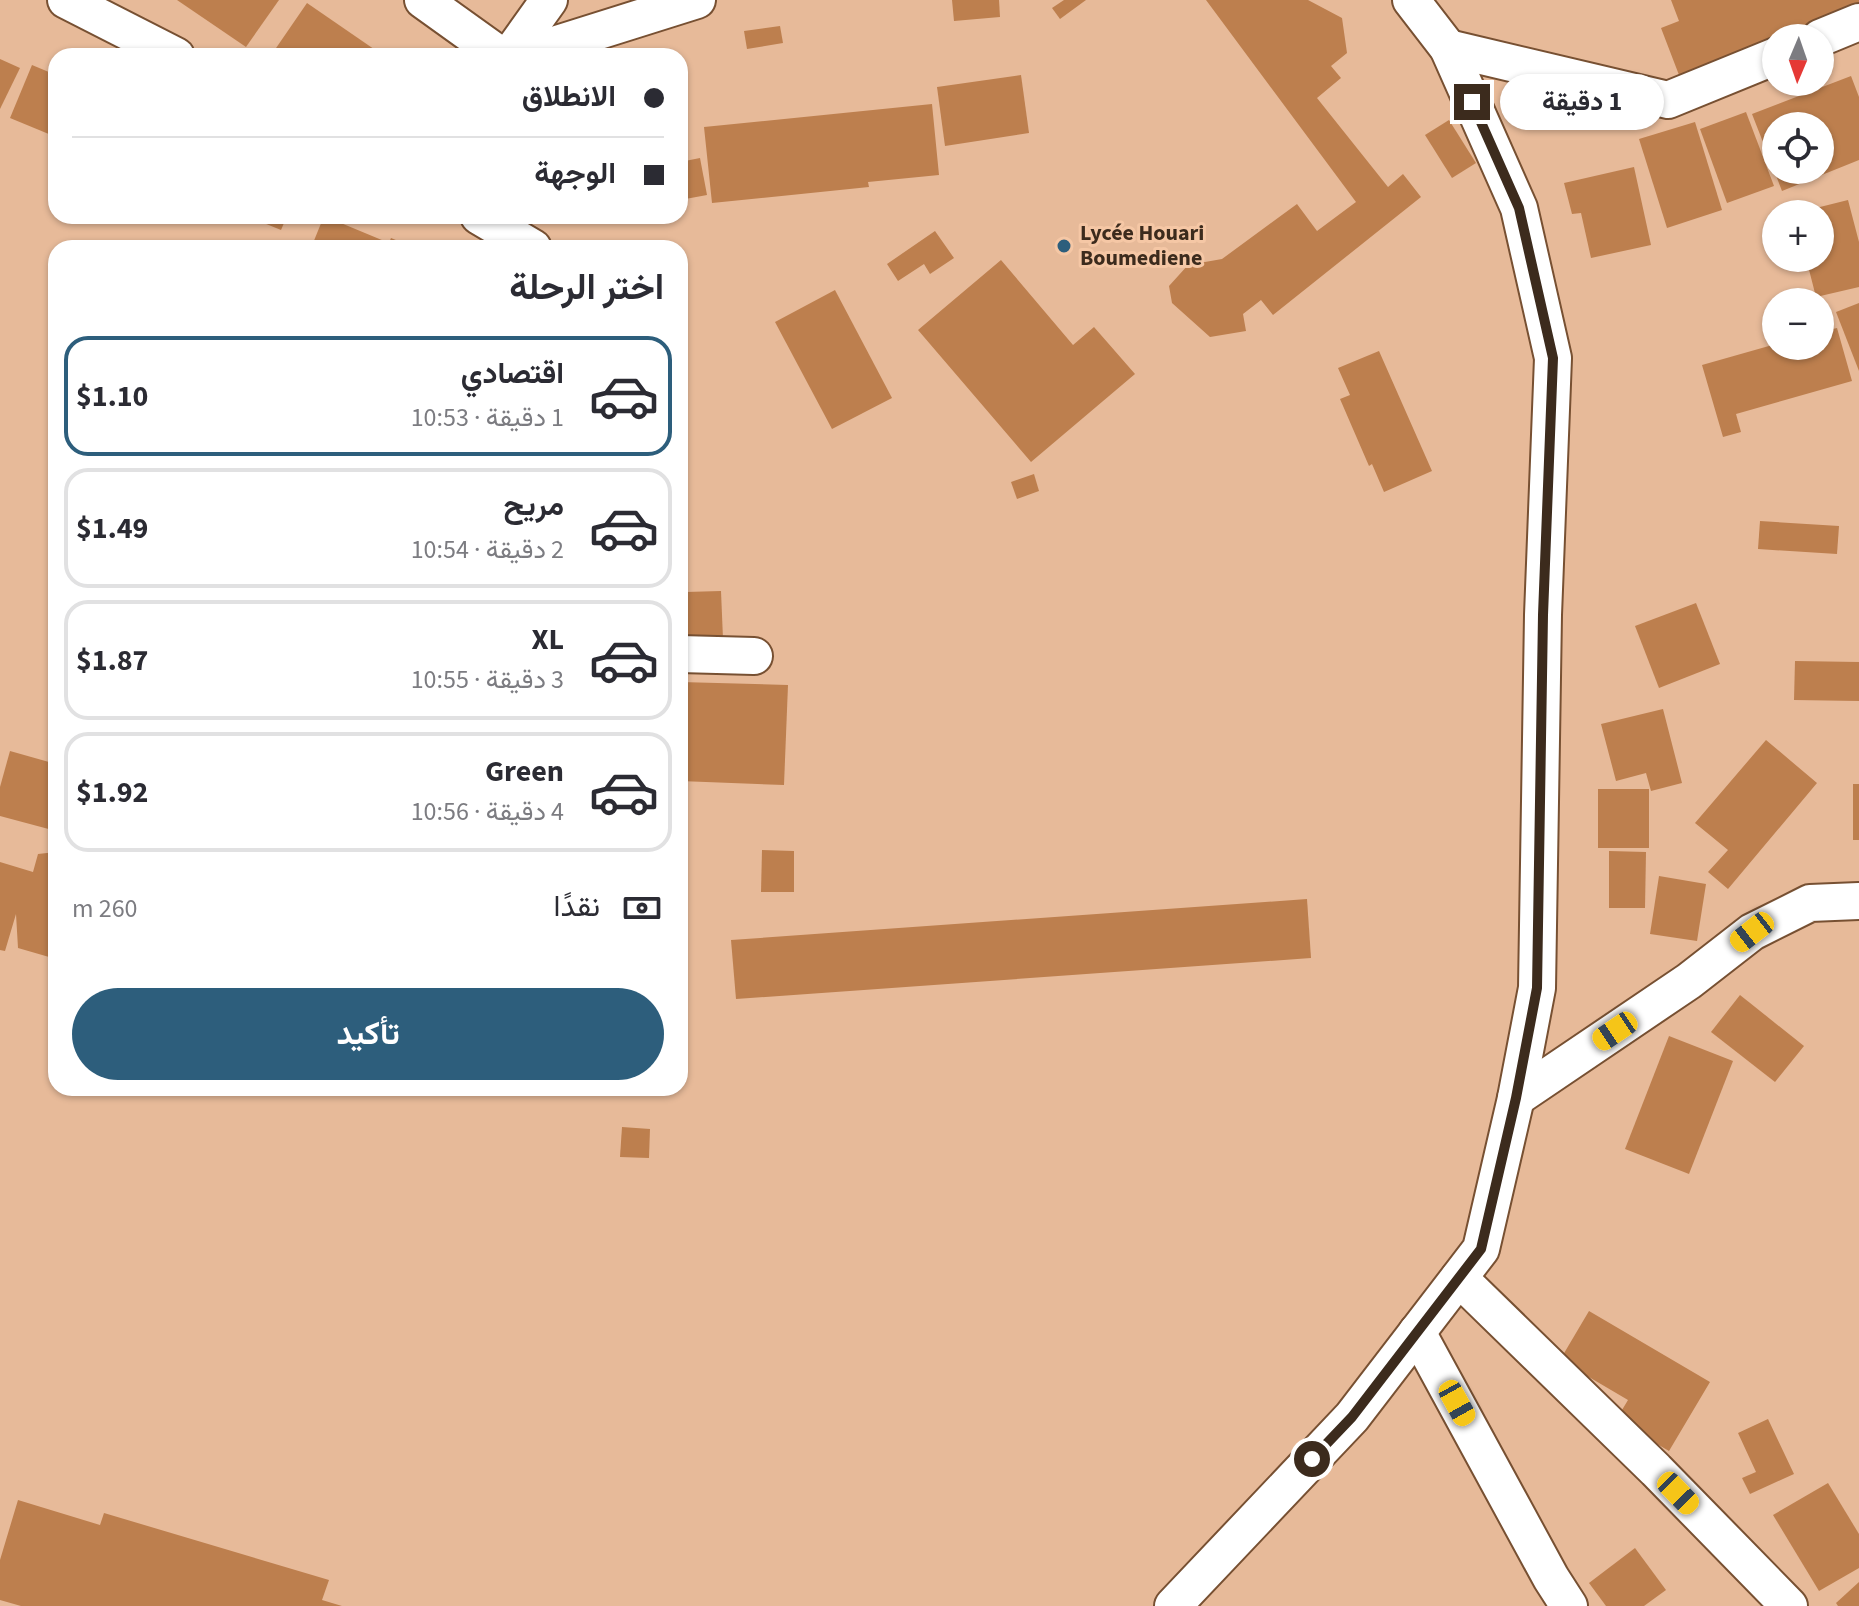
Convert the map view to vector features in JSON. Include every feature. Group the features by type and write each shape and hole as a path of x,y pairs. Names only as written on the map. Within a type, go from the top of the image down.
{"street":[{"path":"66,0 160,48"},
{"path":"423,0 490,48"},
{"path":"515,48 549,0"},
{"path":"544,48 697,0"},
{"path":"1173,1606 1352,1417 1481,1249 1516,1098 1537,988 1543,615 1553,358 1519,208 1448,48 1411,0"},
{"path":"1834,32 1859,22"},
{"path":"1448,48 1668,100 1762,62"},
{"path":"492,224 520,240"},
{"path":"688,654 754,656"},
{"path":"1516,1098 1689,981 1752,932 1810,903 1859,901"},
{"path":"1459,1278 1656,1470 1789,1606"},
{"path":"1417,1332 1569,1606"}],"building":[{"path":"177,0 279,0 246,47"},
{"path":"952,0 999,0 1000,17 954,21"},
{"path":"1064,0 1086,0 1060,19 1052,8"},
{"path":"1206,0 1308,0 1342,18 1347,53 1331,66 1341,78 1317,98 1388,187 1403,174 1421,197 1273,315 1261,300 1243,314 1246,331 1210,337 1172,303 1169,286 1188,265 1222,259 1297,204 1317,231 1356,202"},
{"path":"1671,0 1859,0 1859,8 1816,24 1762,24 1762,44 1679,75 1661,28 1679,21"},
{"path":"307,3 372,48 276,48"},
{"path":"780,26 783,43 747,49 744,31"},
{"path":"0,59 20,68 0,109"},
{"path":"32,65 48,72 48,134 10,118"},
{"path":"1021,75 1029,133 945,146 937,87"},
{"path":"1851,76 1859,97 1859,160 1834,170 1834,112 1762,112 1762,140 1752,114 1799,96 1834,96 1834,83"},
{"path":"932,104 939,175 868,182 869,187 712,203 704,127"},
{"path":"1746,112 1762,154 1762,184 1774,186 1727,203 1700,129"},
{"path":"1449,120 1476,163 1452,178 1425,135"},
{"path":"1695,122 1722,210 1667,228 1639,139"},
{"path":"700,158 707,195 688,199 688,160"},
{"path":"1634,167 1651,245 1591,258 1581,213 1572,214 1564,183"},
{"path":"1779,184 1799,184 1782,191"},
{"path":"1848,200 1859,242 1859,287 1834,293 1834,288 1814,288 1810,272 1834,272 1834,204"},
{"path":"266,224 284,224 281,230"},
{"path":"321,224 343,224 382,240 314,240"},
{"path":"935,231 954,258 930,274 924,264 898,281 887,264"},
{"path":"1001,260 1073,345 1094,327 1135,374 1031,462 918,330"},
{"path":"835,290 892,398 832,429 775,322"},
{"path":"1859,303 1859,371 1836,312"},
{"path":"1837,328 1852,381 1736,414 1741,432 1723,437 1702,365 1762,348 1762,360 1834,360 1834,329"},
{"path":"1379,351 1432,471 1384,492 1372,464 1369,466 1340,399 1350,395 1338,368"},
{"path":"1034,474 1039,491 1017,499 1011,482"},
{"path":"1760,521 1839,526 1837,554 1758,549"},
{"path":"721,591 723,639 688,641 688,592"},
{"path":"1696,603 1720,664 1659,688 1635,626"},
{"path":"1795,661 1859,662 1859,701 1794,700"},
{"path":"688,682 788,685 784,785 688,781"},
{"path":"1663,709 1682,783 1651,791 1646,773 1616,781 1601,724"},
{"path":"1766,740 1817,783 1728,889 1708,872 1728,850 1695,823"},
{"path":"10,751 48,762 48,829 0,816 0,787"},
{"path":"1853,784 1859,784 1859,840 1853,840"},
{"path":"1598,789 1649,789 1649,848 1598,848"},
{"path":"762,850 794,851 794,892 761,892"},
{"path":"1609,851 1646,852 1645,908 1609,908"},
{"path":"48,853 48,957 18,948 16,914 5,951 0,950 0,862 33,872 38,854"},
{"path":"1659,876 1706,884 1697,941 1650,934"},
{"path":"1307,899 1311,958 736,999 731,940"},
{"path":"1740,995 1804,1046 1775,1082 1711,1032"},
{"path":"1669,1036 1733,1061 1689,1174 1625,1149"},
{"path":"622,1127 650,1129 649,1158 620,1157"},
{"path":"1589,1311 1710,1382 1669,1451 1616,1420 1628,1400 1560,1360"},
{"path":"1768,1419 1794,1474 1750,1494 1742,1478 1756,1472 1738,1433"},
{"path":"1828,1483 1859,1534 1859,1568 1819,1591 1773,1515"},
{"path":"18,1500 100,1525 104,1513 329,1580 322,1600 342,1606 21,1606 0,1600 0,1560"},
{"path":"1635,1548 1666,1590 1644,1606 1606,1606 1589,1583"},
{"path":"1859,1582 1859,1606 1838,1606 1836,1603"}],"place":[{"name":"Lycée Houari Boumediene","path":"1064,246"}],"route":[{"path":"1312,1459 1352,1417 1481,1249 1516,1098 1537,988 1543,615 1553,358 1519,208 1472,102"}]}
